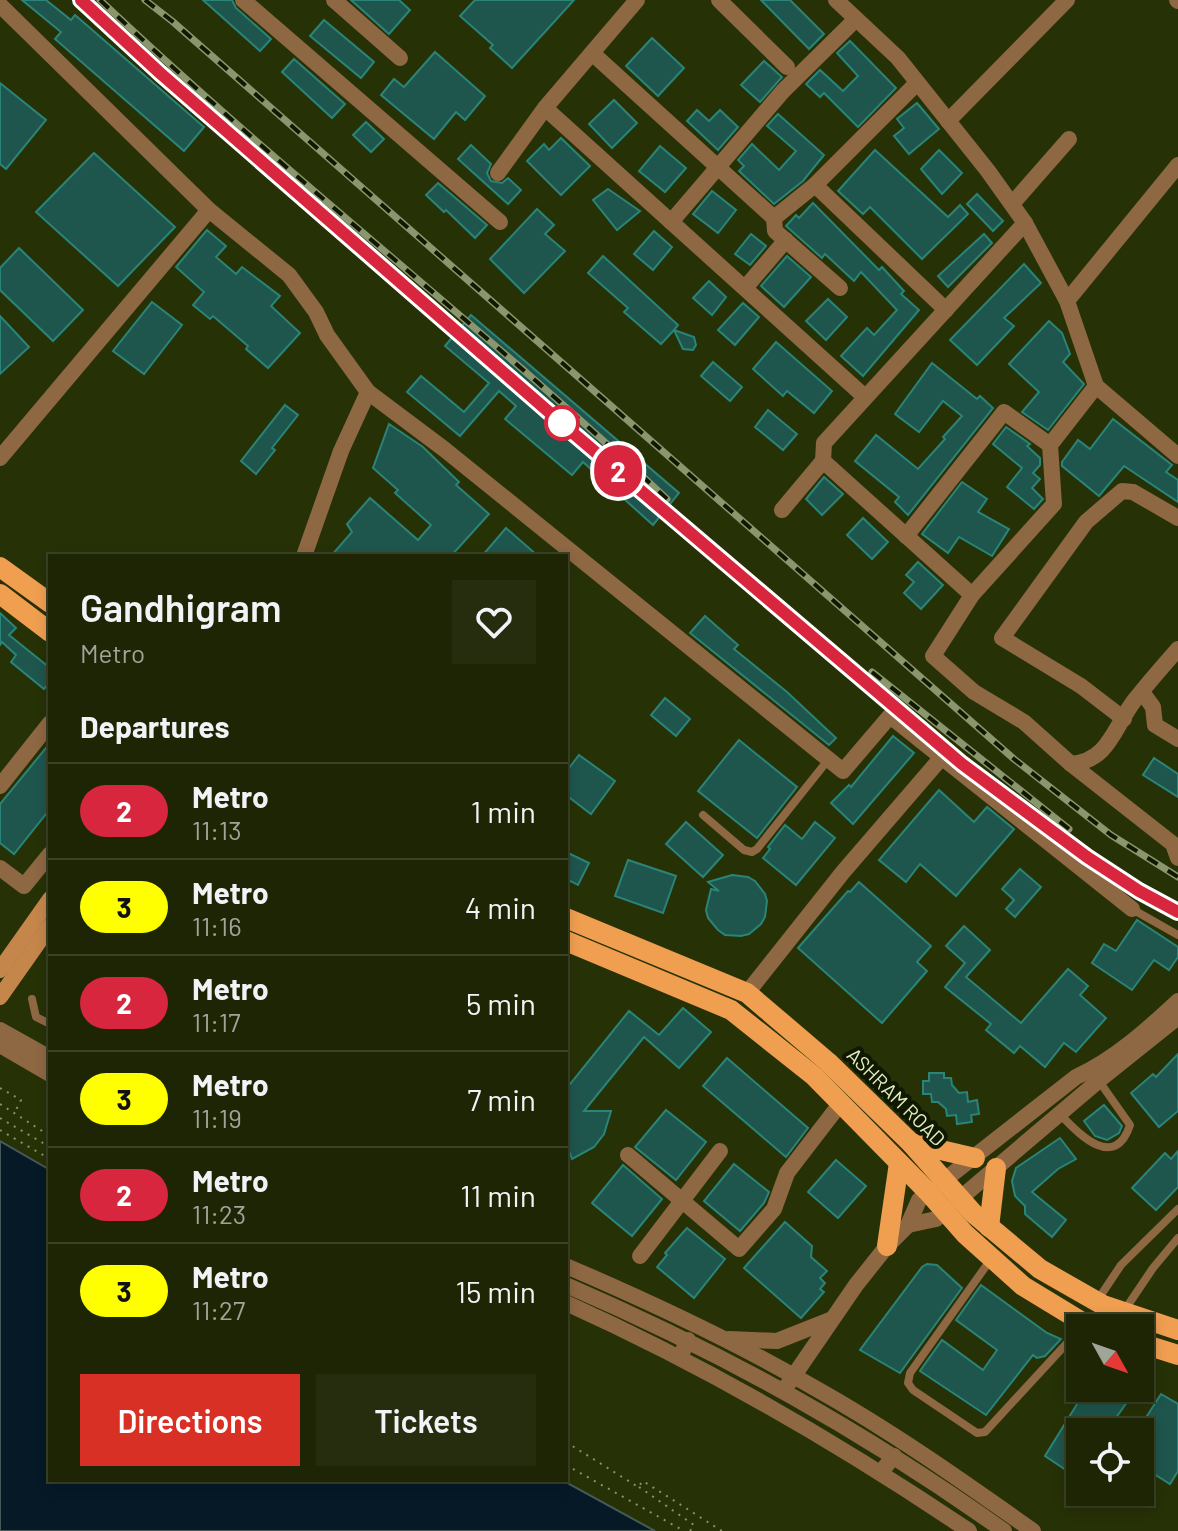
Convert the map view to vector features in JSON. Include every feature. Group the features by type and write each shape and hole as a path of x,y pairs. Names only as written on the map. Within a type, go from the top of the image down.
{"main road":[{"path":"0,567 48,602"},
{"path":"0,594 48,630"},
{"path":"0,997 48,903"},
{"name":"ASHRAM ROAD","path":"568,919 747,993 828,1062 911,1143 936,1186 944,1212 1023,1286 1066,1315"},
{"path":"0,970 48,928"},
{"name":"ASHRAM ROAD","path":"568,942 731,1010 814,1076 899,1163 960,1199 1040,1269 1097,1302 1178,1330"},
{"path":"911,1143 975,1158"},
{"path":"887,1246 899,1163"},
{"path":"989,1227 996,1168"},
{"path":"1154,1347 1178,1355"}],"street":[{"path":"243,0 500,222"},
{"path":"334,0 400,58"},
{"path":"498,173 545,108 637,0"},
{"path":"719,0 787,67"},
{"path":"836,0 898,58 1025,223 1067,301 1096,386 1178,456"},
{"path":"948,121 1067,0"},
{"path":"0,5 209,210 289,275 368,392 454,457 828,760 843,771 890,716 1132,909"},
{"path":"671,222 783,91 856,19"},
{"path":"592,53 774,218 775,231 840,288"},
{"path":"774,218 815,185 917,83"},
{"path":"545,108 865,397"},
{"path":"1012,204 1069,139"},
{"path":"1067,301 1178,165"},
{"path":"815,185 946,310"},
{"path":"0,458 209,210"},
{"path":"782,510 823,461 824,443 1025,223"},
{"path":"745,288 786,240"},
{"path":"1096,386 1050,445 1054,504 972,595 933,656 974,692 1024,722 1071,764 1173,844 1178,858"},
{"path":"305,554 341,451 368,392"},
{"path":"906,536 1004,412 1050,445"},
{"path":"823,461 972,595"},
{"path":"1124,719 1081,686 1002,638 1086,522 1122,491 1133,492 1178,518"},
{"path":"1071,764 1084,763 1095,757 1178,649"},
{"path":"1142,692 1153,707 1155,725 1178,739"},
{"path":"0,786 48,726"},
{"path":"747,993 843,872 942,757"},
{"path":"0,868 24,886 48,856"},
{"path":"788,1383 887,1246 908,1225 919,1200 1076,1077 1094,1069 1125,1046 1178,1001"},
{"path":"908,1225 936,1219 1178,1017"},
{"path":"1101,1079 1119,1076 1178,1029"},
{"path":"0,1030 48,1057"},
{"path":"0,1045 48,1073"},
{"path":"628,1155 739,1249 774,1209 787,1173 840,1104"},
{"path":"640,1256 720,1151"},
{"path":"568,1267 724,1338 1004,1531"},
{"path":"568,1286 788,1383 909,1445 1033,1531"},
{"path":"568,1304 680,1357 775,1407 969,1531"},
{"path":"724,1338 777,1341 833,1318"},
{"path":"680,1357 688,1340"},
{"path":"881,1472 894,1456"}],"lane":[{"path":"703,815 744,850 752,852 828,760"},
{"path":"1132,909 1178,935"},
{"path":"32,999 36,1017 48,1023"},
{"path":"1060,1114 1091,1144 1106,1149 1115,1146 1130,1125 1101,1079"},
{"path":"1097,1302 1121,1265 1178,1209"},
{"path":"1123,1312 1178,1238"},
{"path":"992,1258 910,1373 908,1383 913,1390 977,1433 985,1432 1066,1346"}],"path":[{"path":"0,1088 21,1100 15,1112"},
{"path":"0,1104 48,1135"},
{"path":"0,1118 48,1146"},
{"path":"0,1130 48,1158"},
{"path":"568,1443 694,1525 690,1531"},
{"path":"568,1466 684,1531"},
{"path":"638,1487 643,1481 722,1531"}],"water":[{"path":"0,1141 48,1169 48,1482 566,1482 655,1531 0,1531"}],"building":[{"path":"22,0 46,0 71,20 75,15 204,127 184,151 55,39 61,32"},
{"path":"203,0 232,0 236,8 271,39 260,51"},
{"path":"351,0 399,0 410,10 389,34"},
{"path":"475,0 574,0 512,68 490,48 493,45 460,16"},
{"path":"761,0 790,0 824,34 809,49"},
{"path":"324,20 374,62 361,78 310,36"},
{"path":"652,38 684,68 658,96 626,66"},
{"path":"850,41 896,88 858,127 824,93 820,97 806,84 820,70 843,91 858,76 837,53"},
{"path":"435,52 485,96 465,120 456,112 434,139 381,95 394,79 404,87"},
{"path":"294,59 345,104 332,118 282,72"},
{"path":"764,61 782,77 760,102 741,85"},
{"path":"0,83 46,120 6,169 0,164"},
{"path":"614,100 637,123 612,148 589,124"},
{"path":"917,103 939,129 909,154 894,136 904,128 897,119"},
{"path":"697,110 709,121 720,110 738,127 718,150 687,121"},
{"path":"778,114 824,155 803,181 774,204 739,171 744,166 738,160 752,144 779,170 796,151 767,126"},
{"path":"366,122 384,139 371,152 353,135"},
{"path":"561,138 590,166 561,195 527,161 544,144 549,150"},
{"path":"471,145 491,164 487,173 491,181 502,183 508,178 521,190 508,204 458,159"},
{"path":"660,146 686,168 665,192 639,171"},
{"path":"875,150 948,217 960,205 968,214 922,259 870,207 863,214 838,191"},
{"path":"939,150 962,173 942,194 921,169"},
{"path":"94,153 175,227 118,286 36,212"},
{"path":"438,183 487,225 475,238 426,195"},
{"path":"608,189 640,211 617,230 593,200"},
{"path":"712,191 736,210 718,233 693,214"},
{"path":"977,194 1003,221 993,231 967,204"},
{"path":"813,203 879,270 882,267 904,291 901,294 919,310 863,376 841,356 867,328 874,335 897,310 861,272 854,281 825,254 822,258 786,226"},
{"path":"537,209 554,225 545,234 565,251 524,293 490,259"},
{"path":"207,230 226,246 216,257 236,274 242,267 280,296 271,306 300,333 268,368 213,316 210,319 193,305 204,292 176,267"},
{"path":"654,231 672,247 653,270 634,254"},
{"path":"751,234 766,246 750,265 735,254"},
{"path":"984,234 992,243 948,287 938,276"},
{"path":"19,248 83,310 53,341 0,290 0,268"},
{"path":"603,256 678,325 661,344 624,312 628,308 588,273"},
{"path":"787,256 811,277 784,307 761,286"},
{"path":"1024,264 1041,283 1004,318 1014,326 977,365 950,340"},
{"path":"709,281 726,297 712,315 693,298"},
{"path":"828,299 847,317 826,340 806,321"},
{"path":"152,302 182,325 144,374 113,351"},
{"path":"743,303 759,317 735,345 718,330"},
{"path":"471,315 679,493 653,525 583,462 572,475 505,419 516,406 499,391 460,436 407,392 421,376 464,412 489,383 445,346"},
{"path":"0,316 29,347 0,374"},
{"path":"1049,321 1062,333 1070,354 1063,362 1084,384 1048,430 1022,412 1039,392 1009,364"},
{"path":"674,330 694,337 696,345 693,350 683,349"},
{"path":"776,342 832,391 814,413 787,391 783,396 753,369"},
{"path":"713,362 742,387 730,401 701,376"},
{"path":"932,363 993,408 908,515 895,502 899,497 855,461 876,435 918,469 945,439 943,437 962,416 943,401 919,432 895,414"},
{"path":"285,405 298,415 256,474 241,461"},
{"path":"768,410 797,434 783,450 755,427"},
{"path":"1113,419 1172,465 1166,472 1178,480 1178,502 1124,466 1099,496 1062,466 1078,440 1090,449"},
{"path":"389,424 423,447 459,482 456,485 489,514 453,554 333,554 352,532 347,524 370,498 418,540 431,525 395,493 398,490 373,468"},
{"path":"1006,427 1030,444 1027,446 1040,458 1040,465 1033,473 1040,479 1032,488 1043,499 1034,509 1007,487 1022,468 993,444"},
{"path":"824,477 843,494 822,515 806,499"},
{"path":"962,482 987,499 978,512 1009,529 992,556 959,537 948,553 922,534"},
{"path":"863,518 888,542 872,559 847,535"},
{"path":"506,528 536,554 484,554"},
{"path":"918,562 943,585 921,609 904,593 914,582 906,575"},
{"path":"0,613 16,628 9,635 48,666 48,684 44,689 11,662 16,655 2,642 0,645"},
{"path":"705,616 738,645 734,649 787,692 836,738 829,745 690,633"},
{"path":"665,698 690,719 676,736 651,715"},
{"path":"893,736 914,753 853,824 831,803 849,785 851,787"},
{"path":"739,740 797,787 757,838 698,791"},
{"path":"48,745 48,812 14,854 0,843 0,804"},
{"path":"579,755 615,781 591,814 568,797 568,769"},
{"path":"1154,758 1178,774 1178,797 1143,775"},
{"path":"939,790 974,822 987,807 1014,829 956,896 920,864 906,882 879,860"},
{"path":"686,822 723,855 703,877 666,844"},
{"path":"815,822 835,838 796,885 763,858 785,825 802,839"},
{"path":"568,853 589,863 578,885 568,880"},
{"path":"628,860 676,876 663,913 615,896"},
{"path":"1020,869 1041,887 1015,917 1006,909 1014,900 1002,889"},
{"path":"732,875 755,881 767,901 761,924 749,934 741,936 725,935 718,930 708,918 706,910 711,889 719,891 708,882"},
{"path":"859,882 931,946 917,962 927,971 882,1023 798,948"},
{"path":"1137,920 1178,947 1178,957 1169,970 1154,960 1132,990 1092,963 1104,944 1116,951"},
{"path":"964,926 990,950 966,977 1021,1023 1068,969 1088,986 1080,995 1106,1018 1076,1052 1064,1043 1045,1067 1020,1046 1014,1053 986,1030 991,1024 945,987 965,963 946,946"},
{"path":"683,1008 711,1032 679,1068 644,1037 584,1111 611,1111 604,1134 594,1147 572,1159 568,1148 568,1087 629,1011 659,1035"},
{"path":"1178,1054 1178,1111 1159,1127 1131,1093 1153,1074 1156,1077"},
{"path":"727,1058 808,1128 786,1157 703,1086"},
{"path":"929,1073 944,1073 944,1078 951,1078 952,1085 959,1093 967,1092 968,1102 977,1100 979,1114 971,1115 972,1122 957,1124 956,1115 947,1116 946,1109 938,1102 932,1102 931,1094 923,1094 923,1081 929,1081"},
{"path":"1104,1105 1122,1126 1119,1133 1107,1140 1095,1136 1084,1121"},
{"path":"666,1110 706,1142 676,1180 635,1147"},
{"path":"1060,1138 1076,1159 1058,1169 1032,1192 1066,1220 1052,1237 1025,1214 1025,1206 1015,1196 1012,1181 1016,1168"},
{"path":"1178,1151 1178,1187 1156,1210 1132,1188 1165,1153 1171,1159"},
{"path":"836,1160 866,1186 838,1218 808,1192"},
{"path":"734,1164 769,1192 764,1203 740,1231 704,1201"},
{"path":"623,1165 662,1199 632,1236 592,1203"},
{"path":"785,1222 812,1246 811,1257 827,1271 820,1278 825,1283 820,1289 824,1292 801,1318 744,1268"},
{"path":"687,1228 725,1259 694,1298 657,1267"},
{"path":"927,1264 937,1265 962,1288 900,1373 860,1350"},
{"path":"981,1285 1047,1333 1061,1339 1045,1356 1037,1358 1033,1355 986,1415 920,1371 942,1340 983,1370 997,1350 956,1320"},
{"path":"1161,1394 1178,1404 1178,1471 1170,1484 1154,1474 1154,1418 1146,1418"},
{"path":"1078,1402 1127,1402 1116,1418 1068,1418"},
{"path":"1066,1422 1066,1470 1045,1456"}],"railway":[{"path":"81,0 160,73 573,433 962,764 1087,857 1178,912"},
{"path":"100,0 240,127 527,373 667,499"},
{"path":"145,0 1014,759 1111,835 1178,877"},
{"path":"872,672 1069,829"}],"metro line":[{"name":"2","path":"81,0 160,73 573,433 962,764 1087,857 1178,912"}]}
